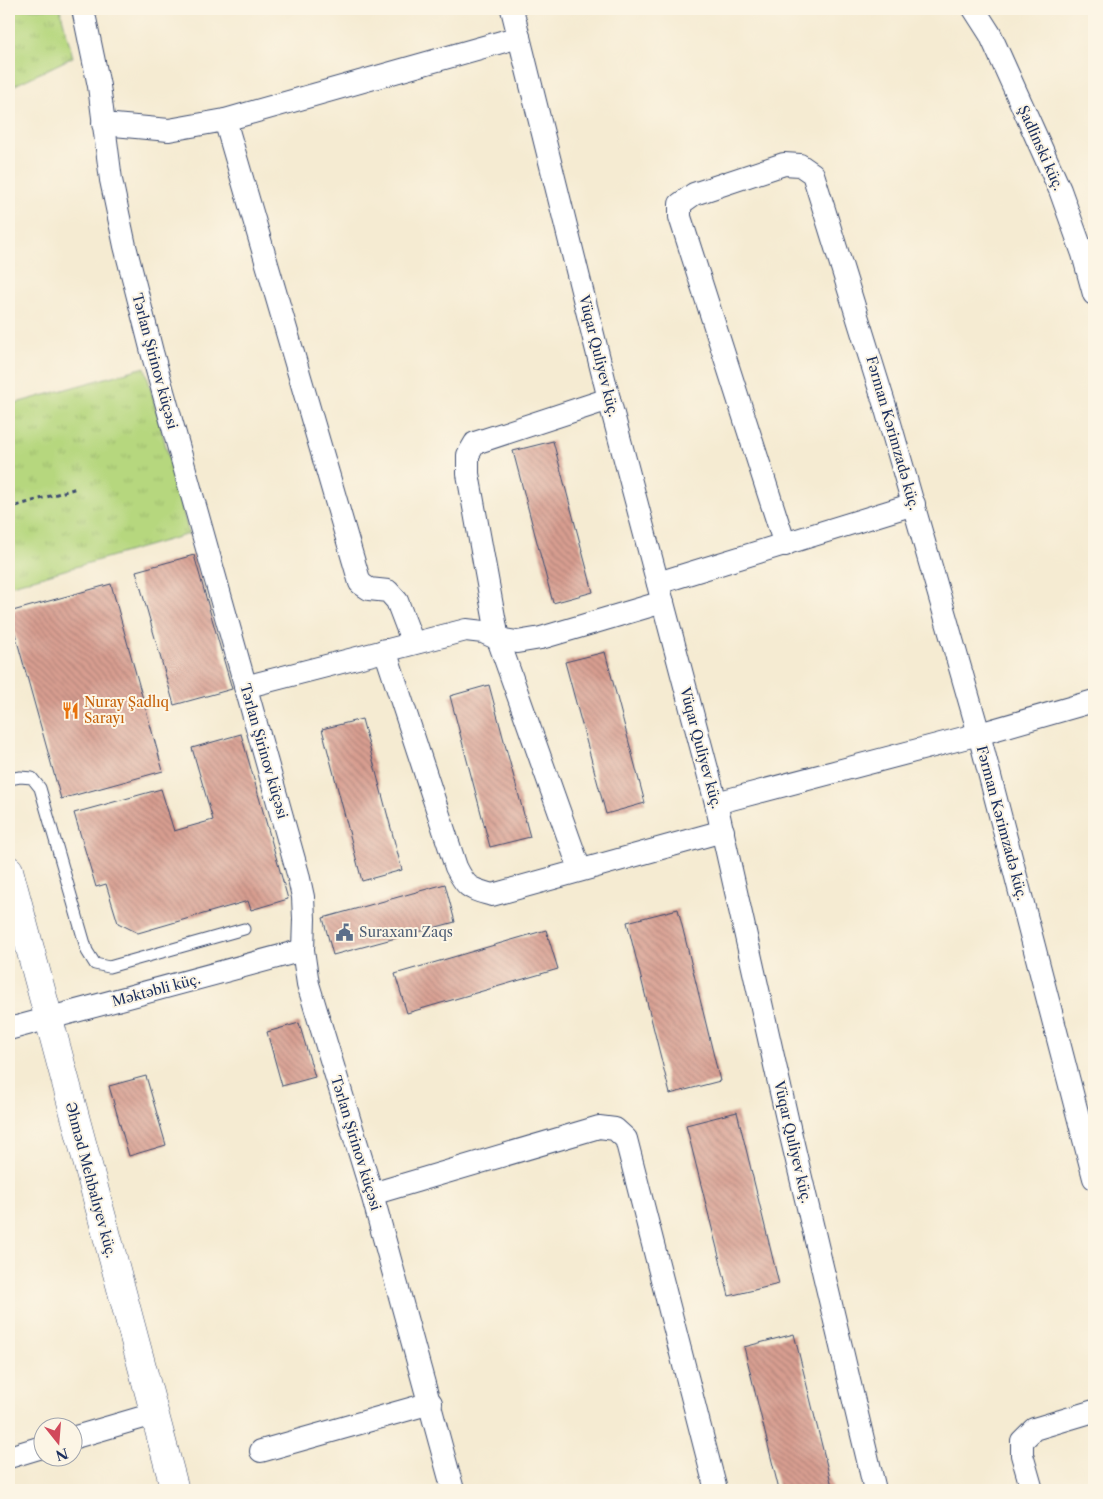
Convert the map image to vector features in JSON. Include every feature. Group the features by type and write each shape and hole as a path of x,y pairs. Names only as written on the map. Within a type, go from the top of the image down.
{"street":[{"name":"Tərlan Şirinov küçəsi","path":"83,9 99,86 111,180 124,246 298,874 303,897 303,950 308,984 372,1194 453,1490"},
{"name":"Vüqar Quliyev küç.","path":"512,9 609,399 716,803 785,1113 874,1490"},
{"name":"Şadlinski küç.","path":"974,9 990,34 1060,190 1083,254 1094,294"},
{"path":"103,124 169,130 225,120 519,37"},
{"path":"225,120 360,583 369,589 388,590 398,601 413,643"},
{"name":"Fərman Kərimzadə küç.","path":"785,545 680,217 680,204 694,194 784,164 800,165 813,174 883,396 979,734 1094,1178"},
{"path":"580,870 498,639 468,474 468,455 475,443 609,399"},
{"path":"246,687 466,630 483,632 498,639 517,642 541,638 785,545 914,504"},
{"path":"385,650 456,867 464,884 475,890 492,895 722,831"},
{"path":"716,803 979,734 1094,701"},
{"name":"Əhməd Mehbalıyev küç.","path":"9,870 47,1019 174,1490"},
{"name":"Məktəbli küç.","path":"9,1029 303,950"},
{"path":"372,1194 599,1127 615,1129 626,1139 716,1490"},
{"path":"261,1451 430,1403"},
{"path":"1032,1490 1022,1455 1022,1441 1034,1429 1094,1411"},
{"path":"82,1435 154,1414"},
{"path":"9,1457 32,1450"}],"lane":[{"path":"9,779 20,777 32,778 40,788 87,951 95,964 108,966 244,929"}],"path":[{"path":"9,508 77,488"}],"green space":[{"path":"9,9 60,9 73,57 9,88"},
{"path":"145,367 189,534 9,586 9,405"}],"building":[{"path":"553,441 593,592 553,603 513,451"},
{"path":"194,555 232,689 174,705 136,571"},
{"path":"111,584 163,771 61,799 9,612"},
{"path":"605,652 645,803 606,814 565,662"},
{"path":"489,685 530,837 490,847 450,696"},
{"path":"362,719 402,870 362,881 322,729"},
{"path":"241,734 288,899 251,910 248,901 138,933 118,923 106,884 96,887 74,813 161,789 174,831 213,820 192,748"},
{"path":"445,884 455,922 333,955 323,918"},
{"path":"678,909 720,1081 670,1094 627,922"},
{"path":"546,930 558,969 407,1013 395,974"},
{"path":"299,1023 315,1077 282,1086 267,1032"},
{"path":"146,1076 166,1145 129,1156 109,1086"},
{"path":"737,1112 779,1284 729,1296 686,1125"},
{"path":"794,1334 833,1490 779,1490 744,1347"}],"place":[{"name":"Nuray Şadlıq Sarayı","path":"70,710"},
{"name":"Suraxanı Zaqs","path":"345,932"}]}
